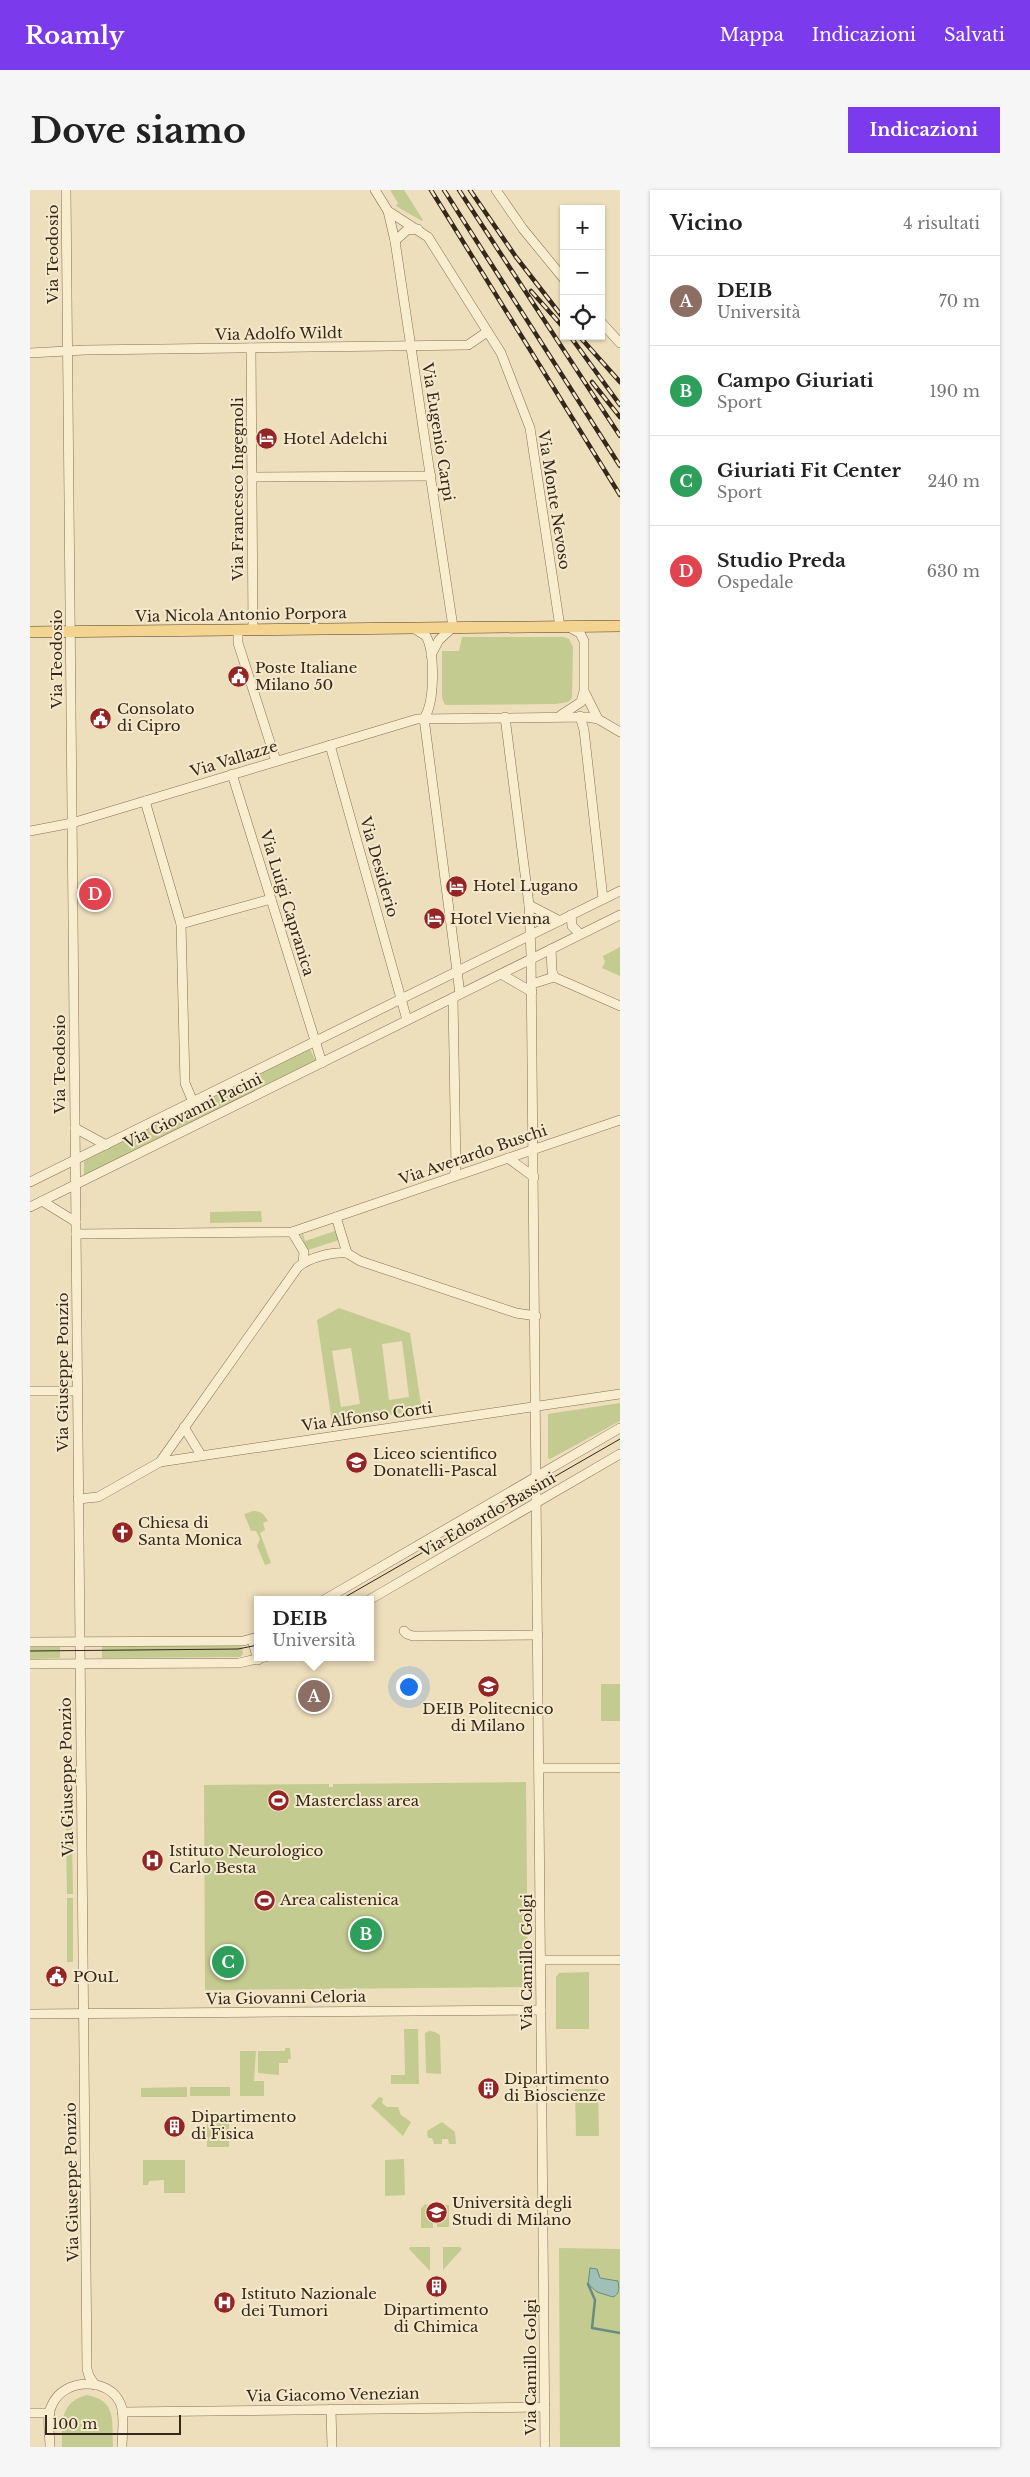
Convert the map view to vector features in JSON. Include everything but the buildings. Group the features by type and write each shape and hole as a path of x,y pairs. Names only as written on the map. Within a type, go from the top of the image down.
{"main road":[{"path":"564,626 620,626"},
{"name":"Via Nicola Antonio Porpora","path":"30,632 564,626"}],"street":[{"name":"Via Teodosio","path":"66,190 75,1160"},
{"path":"376,190 388,211"},
{"path":"496,190 523,229 560,274"},
{"name":"Via Monte Nevoso","path":"388,211 428,236 501,353 530,428 564,626"},
{"name":"Via Eugenio Carpi","path":"388,211 395,241 453,628"},
{"path":"395,241 407,230 418,229"},
{"path":"605,326 620,343"},
{"name":"Via Adolfo Wildt","path":"30,353 468,345 488,332"},
{"name":"Via Francesco Ingegnoli","path":"251,348 253,630"},
{"path":"252,478 431,476"},
{"path":"558,716 581,702 584,691 584,646 580,633 564,626"},
{"path":"584,646 588,634 602,626"},
{"path":"412,628 426,636 431,655 431,702 424,718 457,971 456,1168 454,1176"},
{"path":"431,655 439,640 453,628"},
{"path":"238,630 238,642 276,761"},
{"path":"584,691 598,719 620,732"},
{"path":"431,702 440,714 447,718"},
{"name":"Via Vallazze","path":"30,831 72,823 424,718 558,716 582,720 598,719"},
{"name":"Via Edoardo Bassini","path":"505,717 529,905 531,935 537,1476"},
{"path":"582,720 604,899"},
{"name":"Via Desiderio","path":"330,745 401,998"},
{"name":"Via Luigi Capranica","path":"232,774 316,1041"},
{"path":"145,801 181,924 185,1083 193,1102"},
{"name":"Via Giovanni Pacini","path":"30,1182 620,891"},
{"path":"181,924 271,899"},
{"path":"529,905 560,921"},
{"path":"571,915 572,926 580,934"},
{"name":"Via Giovanni Pacini","path":"30,1207 620,915"},
{"path":"551,949 554,977"},
{"path":"501,974 532,988 554,977"},
{"path":"554,977 620,1006"},
{"path":"401,998 407,1020"},
{"path":"316,1041 322,1062"},
{"name":"Via Averardo Buschi","path":"76,1234 292,1232 620,1120"},
{"name":"Via Teodosio","path":"75,1128 106,1145"},
{"path":"508,1158 534,1177"},
{"path":"75,1160 75,1184"},
{"name":"Via Giuseppe Ponzio","path":"75,1184 87,2369"},
{"path":"42,1201 76,1222"},
{"path":"336,1217 347,1253"},
{"path":"292,1232 304,1252 304,1263"},
{"path":"160,1462 295,1272 304,1263 335,1253 347,1253 360,1261 516,1313 536,1316"},
{"path":"30,1391 77,1391"},
{"path":"536,1406 620,1394"},
{"name":"Via Alfonso Corti","path":"78,1499 98,1497 160,1462 536,1406"},
{"path":"184,1427 201,1455"},
{"name":"Via Edoardo Bassini","path":"337,1596 620,1428"},
{"name":"Via Edoardo Bassini","path":"374,1597 620,1454"},
{"name":"Via Camillo Golgi","path":"537,1476 545,2447"},
{"path":"404,1631 413,1636 538,1635"},
{"path":"30,1642 254,1638"},
{"path":"30,1664 239,1663 254,1660"},
{"path":"539,1768 620,1768"},
{"path":"542,1960 620,1960"},
{"name":"Via Giovanni Celoria","path":"30,2014 541,2010"},
{"path":"50,2447 51,2405 67,2389 83,2381 87,2369"},
{"path":"87,2369 88,2376 95,2385 115,2396 122,2412 122,2447"},
{"path":"78,2385 95,2385"},
{"name":"Via Giacomo Venezian","path":"122,2412 545,2407"},
{"path":"331,2409 332,2447"},
{"path":"30,2413 50,2413"}],"green space":[{"path":"390,190 404,190 423,220 396,206 398,203"},
{"path":"462,637 563,637 569,639 573,647 572,698 568,702 556,704 445,705 442,698 442,651 459,651"},
{"path":"620,947 620,976 602,968 605,962 603,956"},
{"path":"310,1049 316,1061 84,1176 84,1161"},
{"path":"261,1211 262,1222 210,1223 210,1212"},
{"path":"333,1224 339,1240 308,1250 310,1257 301,1235 303,1234 305,1241 335,1231"},
{"path":"339,1308 410,1333 422,1410 332,1423 317,1320","holes":["402,1341 409,1397 389,1400 382,1344","351,1348 360,1404 341,1407 332,1351"]},
{"path":"620,1403 620,1421 550,1459 548,1458 548,1414"},
{"path":"253,1511 262,1513 268,1521 263,1523 265,1530 260,1533 271,1563 265,1565 257,1546 260,1539 256,1531 251,1531 244,1514"},
{"path":"60,1645 60,1658 30,1659 30,1646"},
{"path":"102,1645 242,1645 243,1654 240,1657 102,1658"},
{"path":"601,1684 620,1684 620,1721 601,1721"},
{"path":"66,1776 71,1776 72,1830 66,1830"},
{"path":"526,1782 528,1987 205,1990 204,1785 329,1784 329,1787 333,1787 333,1784"},
{"path":"66,1835 72,1835 73,1894 67,1894"},
{"path":"67,1898 73,1898 73,1962 67,1962"},
{"path":"589,1972 589,2029 556,2029 556,1977 559,1973"},
{"path":"404,2029 418,2029 419,2084 391,2084 391,2075 405,2075"},
{"path":"429,2031 440,2035 441,2074 426,2073 425,2033"},
{"path":"285,2048 290,2048 291,2059 288,2059 288,2063 279,2063 279,2075 258,2073 258,2051 285,2051"},
{"path":"240,2051 256,2051 254,2081 264,2081 264,2096 240,2096"},
{"path":"187,2087 187,2097 141,2097 141,2088"},
{"path":"190,2087 230,2087 230,2096 190,2096"},
{"path":"575,2089 598,2089 599,2136 576,2136"},
{"path":"379,2097 383,2098 382,2103 387,2107 398,2107 401,2115 411,2122 403,2136 371,2106"},
{"path":"207,2113 229,2113 229,2147 207,2147"},
{"path":"442,2122 455,2132 456,2144 449,2144 448,2139 442,2139 442,2144 434,2144 432,2138 428,2138 427,2131"},
{"path":"404,2159 405,2195 385,2196 385,2160"},
{"path":"143,2160 185,2160 185,2193 164,2193 164,2180 149,2181 148,2185 143,2185"},
{"path":"425,2204 433,2208 433,2228 421,2228 421,2209"},
{"path":"437,2205 449,2205 449,2227 437,2227"},
{"path":"410,2247 430,2247 430,2271 409,2249"},
{"path":"443,2247 460,2247 462,2249 443,2270"},
{"path":"559,2248 620,2249 620,2447 560,2447"},
{"path":"87,2395 104,2402 108,2407 112,2421 113,2447 62,2447 63,2422 67,2408 78,2398"}],"water":[{"path":"590,2268 597,2269 600,2278 618,2281 619,2288 617,2294 613,2297 597,2292 588,2284"}],"waterway":[{"path":"588,2284 595,2300 592,2328 620,2333"}],"tram line":[{"path":"347,1596 620,1439"},
{"path":"30,1651 238,1649 254,1646"}],"railway":[{"path":"431,190 620,495"},
{"path":"444,190 620,466"},
{"path":"459,190 620,436"},
{"path":"470,190 516,257 560,314"},
{"path":"531,291 560,324"},
{"path":"573,340 620,405"},
{"path":"583,340 620,382"},
{"path":"592,382 620,417"}],"place":[{"name":"Hotel Adelchi","path":"267,439"},
{"name":"Poste Italiane Milano 50","path":"239,677"},
{"name":"Consolato di Cipro","path":"101,718"},
{"name":"Hotel Lugano","path":"457,886"},
{"name":"Studio Preda","path":"95,894"},
{"name":"Hotel Vienna","path":"434,919"},
{"name":"Liceo scientifico Donatelli-Pascal","path":"357,1463"},
{"name":"Chiesa di Santa Monica","path":"122,1532"},
{"name":"DEIB Politecnico di Milano","path":"488,1686"},
{"name":"DEIB","path":"314,1696"},
{"name":"Masterclass area","path":"279,1801"},
{"name":"Istituto Neurologico Carlo Besta","path":"153,1860"},
{"name":"Area calistenica","path":"264,1900"},
{"name":"Campo Giuriati","path":"366,1934"},
{"name":"Giuriati Fit Center","path":"228,1962"},
{"name":"POuL","path":"57,1977"},
{"name":"Dipartimento di Bioscienze","path":"488,2088"},
{"name":"Dipartimento di Fisica","path":"175,2126"},
{"name":"Università degli Studi di Milano","path":"436,2212"},
{"name":"Dipartimento di Chimica","path":"436,2287"},
{"name":"Istituto Nazionale dei Tumori","path":"225,2303"}]}
